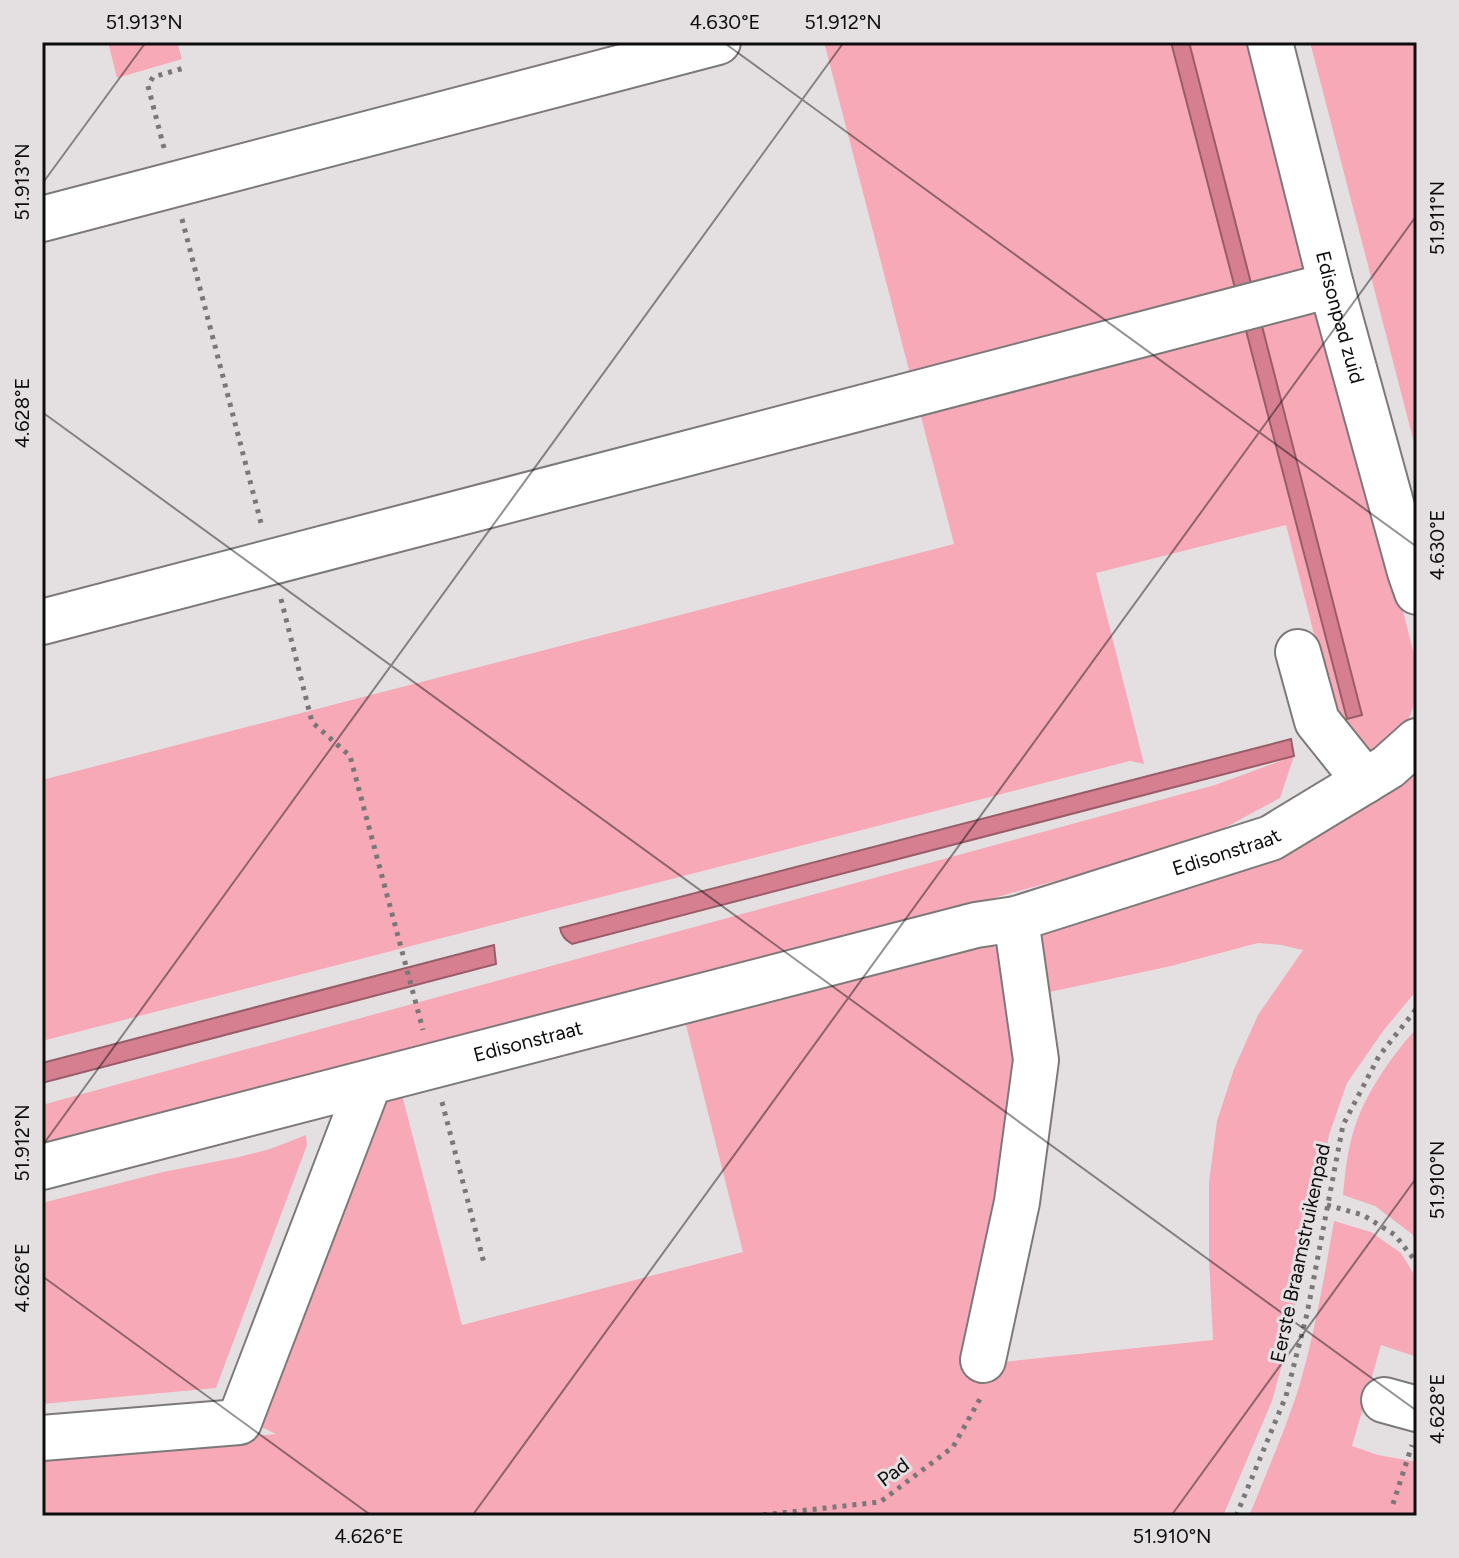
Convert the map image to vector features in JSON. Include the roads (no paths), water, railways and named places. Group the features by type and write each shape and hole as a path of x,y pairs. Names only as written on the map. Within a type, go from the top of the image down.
{"lane":[{"path":"42,219 718,42"},
{"name":"Edisonpad zuid","path":"1270,42 1331,285 1417,592"},
{"path":"42,622 1331,285"},
{"path":"1298,652 1317,721 1365,781"},
{"name":"Edisonstraat","path":"42,1167 976,925 1016,919 1271,838 1388,767 1417,741"},
{"path":"983,1360 1017,1202 1036,1060 1016,919"},
{"path":"42,1438 239,1422 369,1083"}]}
